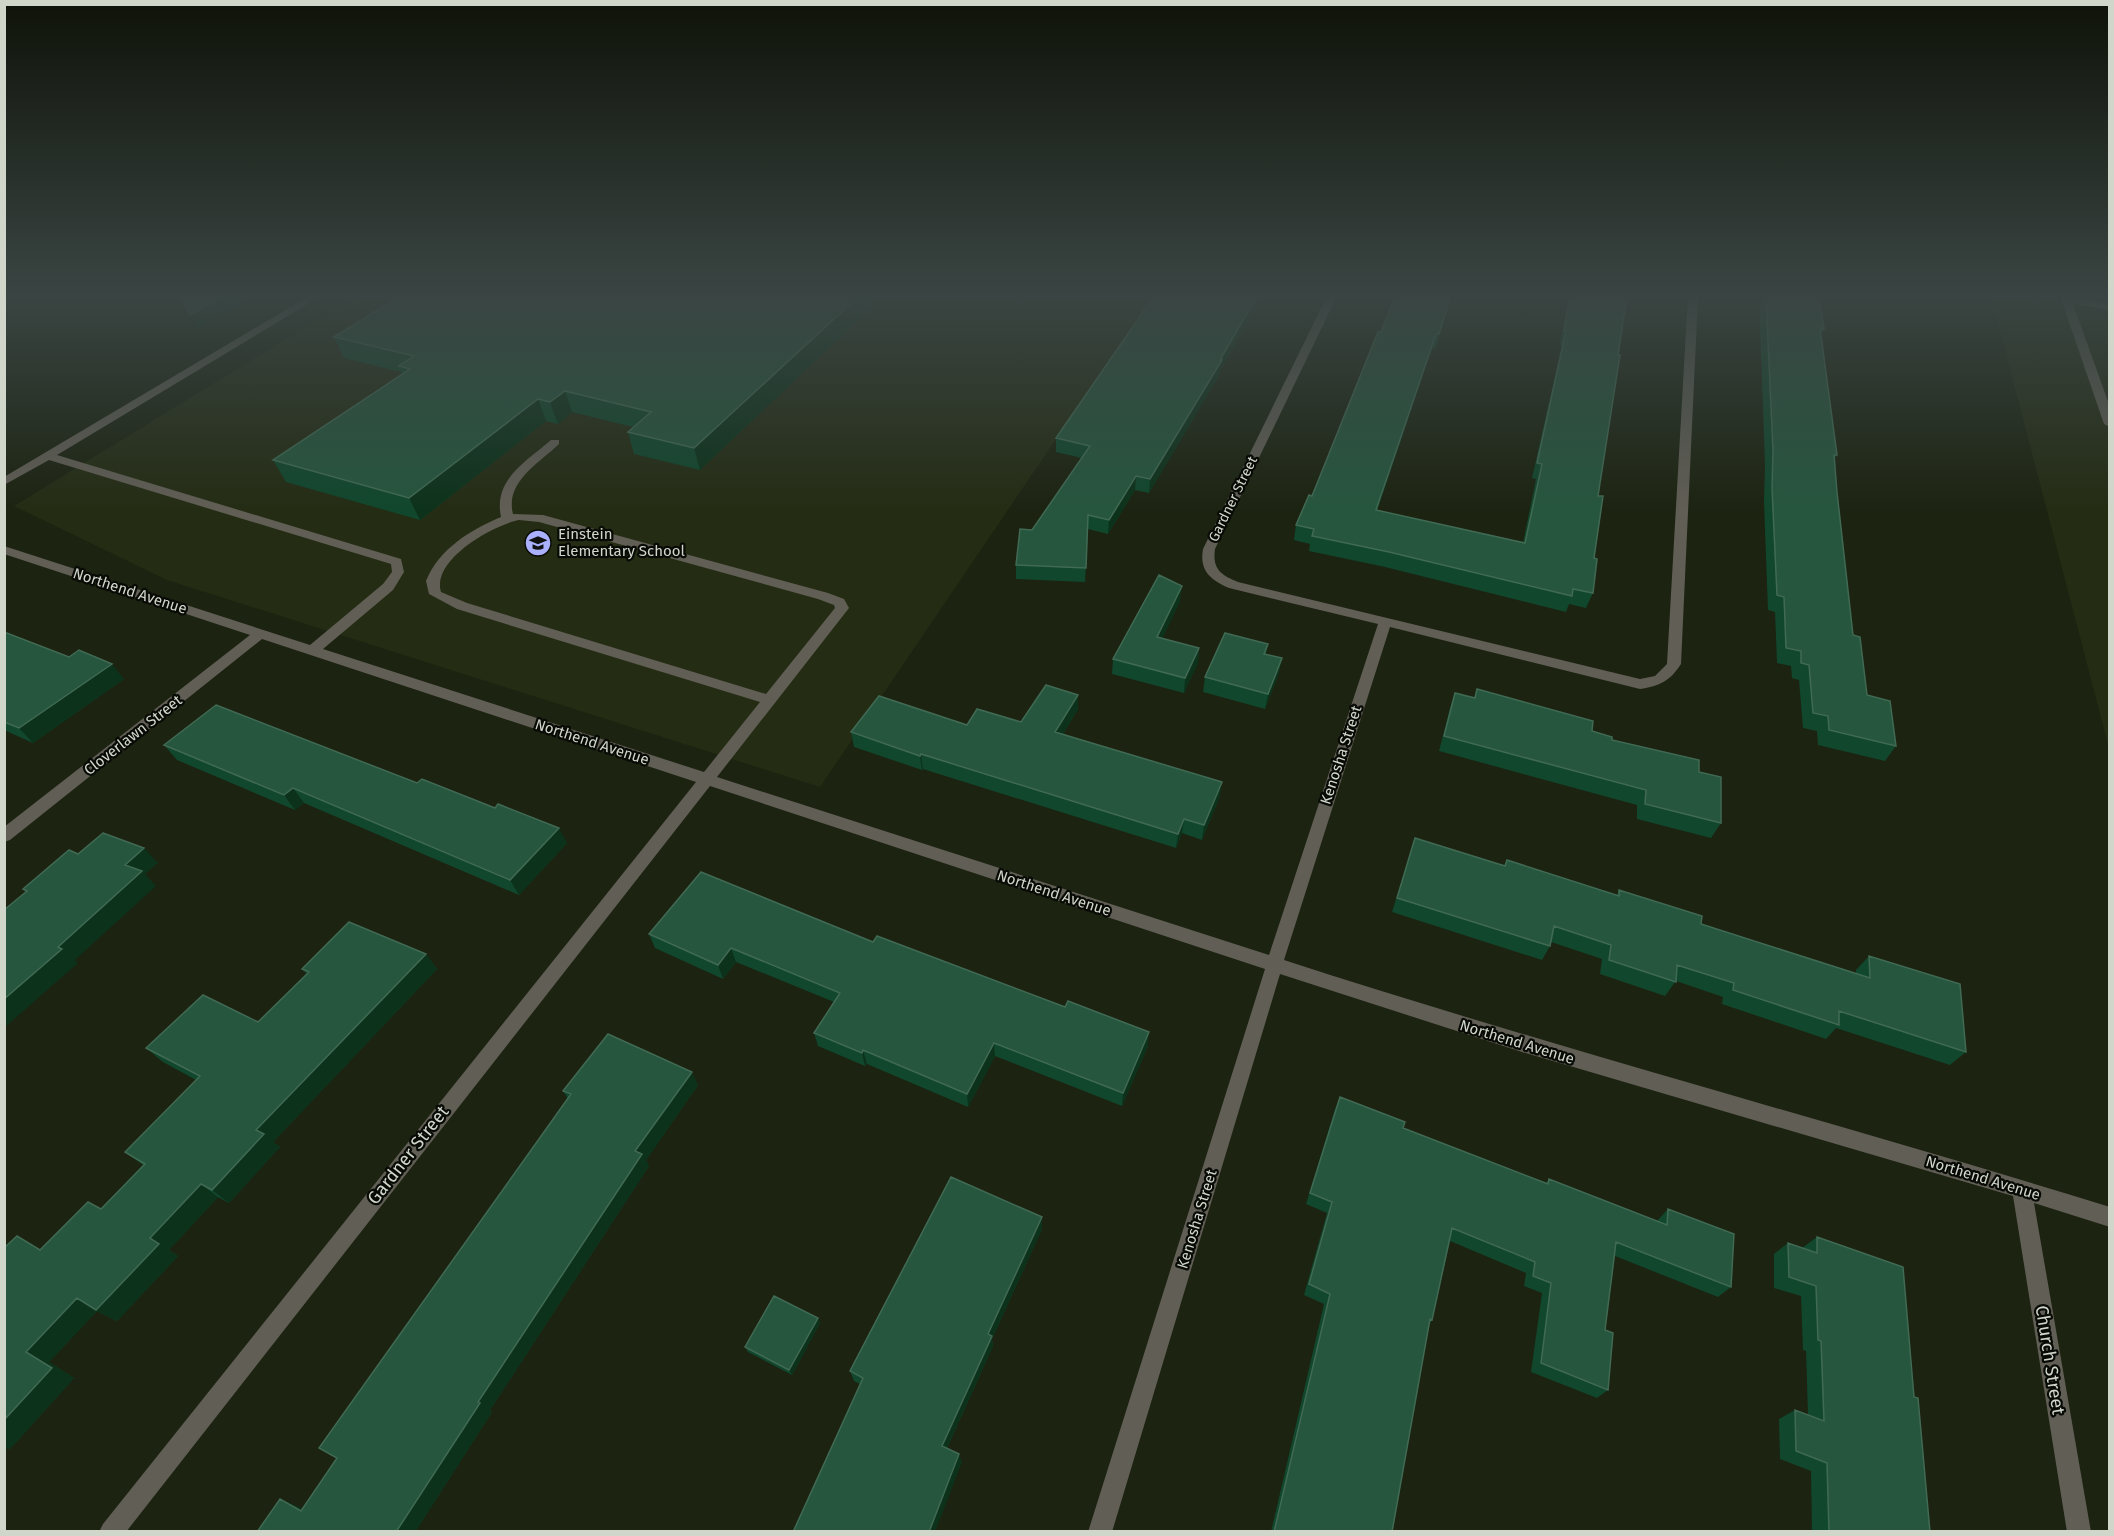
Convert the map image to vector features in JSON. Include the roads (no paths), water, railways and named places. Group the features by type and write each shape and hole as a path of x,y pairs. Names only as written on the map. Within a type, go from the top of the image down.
{"street":[{"path":"4,482 196,368"},
{"name":"Gardner Street","path":"1297,368 1206,560 1213,574 1234,585 1385,622"},
{"path":"1385,622 1625,682 1640,684 1657,682 1665,677 1674,664 1689,368"},
{"path":"2090,368 2109,424"},
{"path":"555,442 510,483 504,502 508,520 492,526 450,554 436,572 432,582 435,594 462,606 769,700"},
{"path":"48,456 397,562 398,572 388,587 312,651"},
{"name":"Gardner Street","path":"111,1532 842,608 839,602 539,518 516,517 508,520"},
{"name":"Northend Avenue","path":"4,550 1553,1054 2022,1189 2109,1217"},
{"name":"Kenosha Street","path":"1100,1532 1275,965 1385,622"},
{"name":"Cloverlawn Street","path":"4,836 261,633"},
{"name":"Church Street","path":"2022,1189 2079,1532"}],"place":[{"name":"Einstein Elementary School","path":"538,543"}]}
